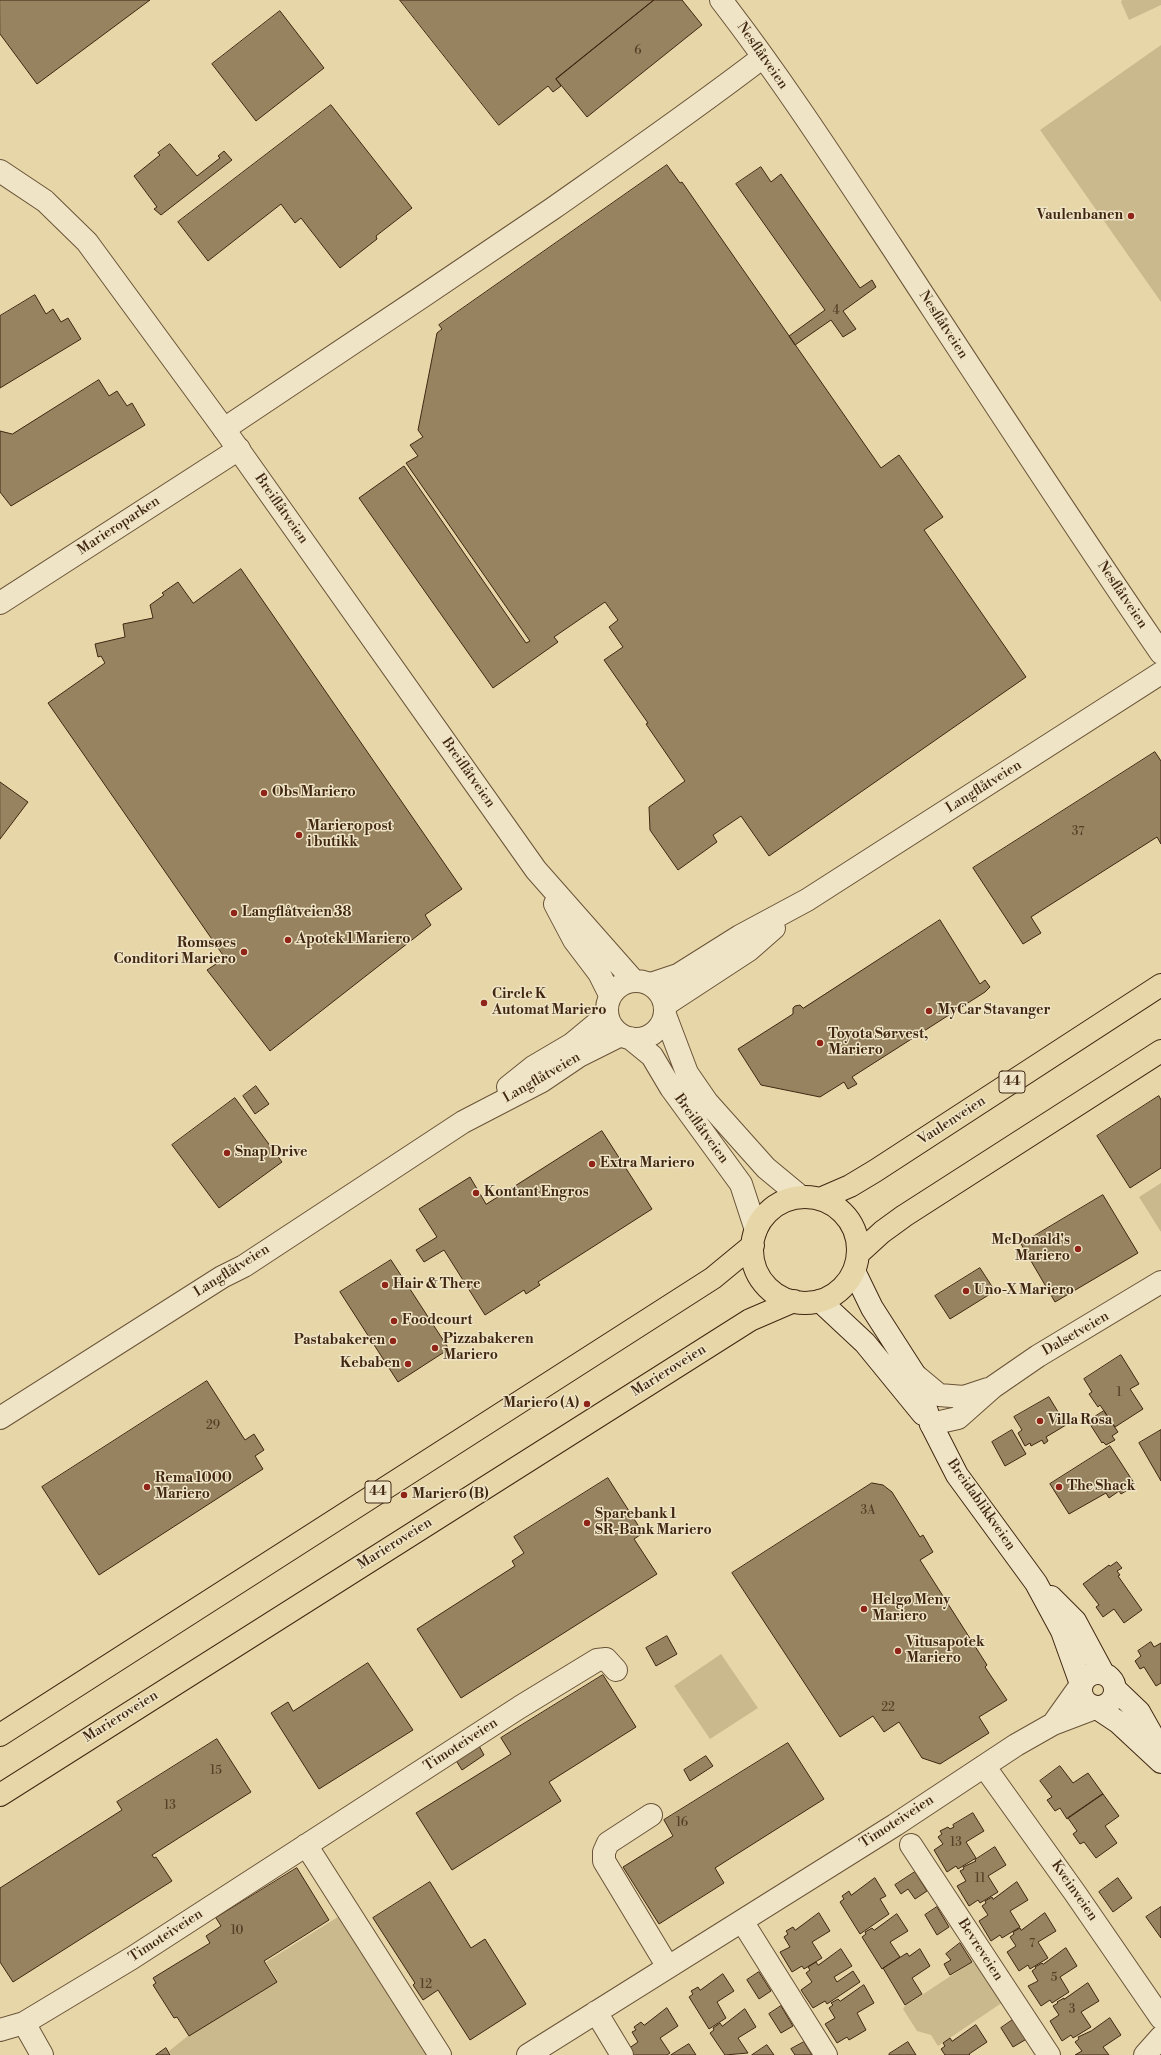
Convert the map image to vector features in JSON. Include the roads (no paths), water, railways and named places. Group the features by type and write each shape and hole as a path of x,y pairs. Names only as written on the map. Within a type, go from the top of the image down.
{"main road":[{"name":"Vaulenveien","path":"810,1198 850,1186 875,1171 1161,985"},
{"path":"755,1237 756,1268 762,1279 775,1293 794,1301 812,1302 820,1300 840,1289 856,1263 882,1232 904,1216 1161,1051"},
{"name":"44","path":"0,1735 713,1278 755,1237 767,1214 774,1207 782,1202 810,1198"},
{"path":"810,1198 836,1207 849,1220 856,1237 856,1263"},
{"name":"Marieroveien","path":"0,1795 750,1320 794,1301"}],"street":[{"name":"Nesflåtveien","path":"721,0 763,57 852,188 1099,563 1161,653"},
{"path":"224,428 368,334 633,153 763,57"},
{"name":"Breiflåtveien","path":"0,171 45,201 87,242 224,428 536,870 574,940 600,973 609,1005"},
{"name":"Marieroparken","path":"0,603 238,449"},
{"name":"Langflåtveien","path":"642,982 678,975 740,936 807,900 1161,673"},
{"name":"Breiflåtveien","path":"536,870 642,982"},
{"name":"Langflåtveien","path":"665,1010 749,950 807,900"},
{"path":"642,982 661,994 665,1010 660,1026 653,1034 641,1039 626,1037 611,1026 609,1005 621,984 642,982"},
{"name":"Langflåtveien","path":"0,1418 222,1277 244,1266 463,1122 533,1067 572,1044 609,1005"},
{"name":"Breiflåtveien","path":"665,1010 687,1073 707,1102 766,1168 810,1198"},
{"name":"Breiflåtveien","path":"626,1037 652,1056 671,1088 741,1184 755,1237"},
{"name":"Langflåtveien","path":"463,1122 542,1081 580,1056 626,1037"},
{"name":"Breidablikkveien","path":"856,1263 872,1308 914,1375 931,1424 958,1475 1036,1582 1062,1631 1081,1685"},
{"name":"Dalsetveien","path":"931,1424 958,1418 993,1387 1038,1356 1161,1282"},
{"name":"Breidablikkveien","path":"820,1300 865,1343 931,1424"},
{"name":"Dalsetveien","path":"914,1375 939,1395 964,1397 993,1387"},
{"name":"Breidablikkveien","path":"1036,1582 1075,1621 1103,1673"},
{"name":"Timoteiveien","path":"0,2030 24,2023 132,1958 520,1707 597,1660 606,1660 616,1670"},
{"path":"1161,1751 1139,1712 1116,1690 1112,1679 1103,1673 1094,1673 1086,1676 1081,1685 1081,1696 1086,1704 1096,1708 1118,1722 1161,1762"},
{"name":"Timoteiveien","path":"1052,1724 1081,1685"},
{"path":"1096,1708 1106,1706 1113,1699 1116,1690"},
{"name":"Timoteiveien","path":"528,2055 1052,1724 1096,1708"},
{"name":"Kveinveien","path":"984,1766 1076,1893 1161,2018"},
{"path":"651,1815 608,1843 604,1852 604,1861 668,1966"},
{"path":"306,1845 440,2055"},
{"name":"Bevreveien","path":"911,1845 1049,2055"},
{"path":"742,1921 825,2053"},
{"path":"596,2012 622,2055"},
{"path":"24,2023 42,2055"},
{"path":"1145,2055 1161,2037"}],"place":[{"name":"Vaulenbanen","path":"1131,216"},
{"name":"Obs Mariero","path":"264,793"},
{"name":"Mariero post i butikk","path":"299,835"},
{"name":"Langflåtveien 38","path":"234,913"},
{"name":"Apotek 1 Mariero","path":"288,940"},
{"name":"Romsøes Conditori Mariero","path":"244,952"},
{"name":"Circle K Automat Mariero","path":"484,1003"},
{"name":"MyCar Stavanger","path":"929,1011"},
{"name":"Toyota Sørvest, Mariero","path":"820,1043"},
{"name":"Snap Drive","path":"227,1153"},
{"name":"Extra Mariero","path":"592,1164"},
{"name":"Kontant Engros","path":"476,1193"},
{"name":"McDonald's Mariero","path":"1078,1249"},
{"name":"Hair & There","path":"385,1285"},
{"name":"Uno-X Mariero","path":"966,1291"},
{"name":"Foodcourt","path":"394,1321"},
{"name":"Pastabakeren","path":"393,1341"},
{"name":"Pizzabakeren Mariero","path":"435,1348"},
{"name":"Kebaben","path":"408,1364"},
{"name":"Mariero (A)","path":"587,1404"},
{"name":"Villa Rosa","path":"1040,1421"},
{"name":"Rema 1000 Mariero","path":"147,1487"},
{"name":"The Shack","path":"1059,1487"},
{"name":"Mariero (B)","path":"404,1495"},
{"name":"Sparebank 1 SR-Bank Mariero","path":"587,1523"},
{"name":"Helgø Meny Mariero","path":"864,1609"},
{"name":"Vitusapotek Mariero","path":"898,1651"}]}
